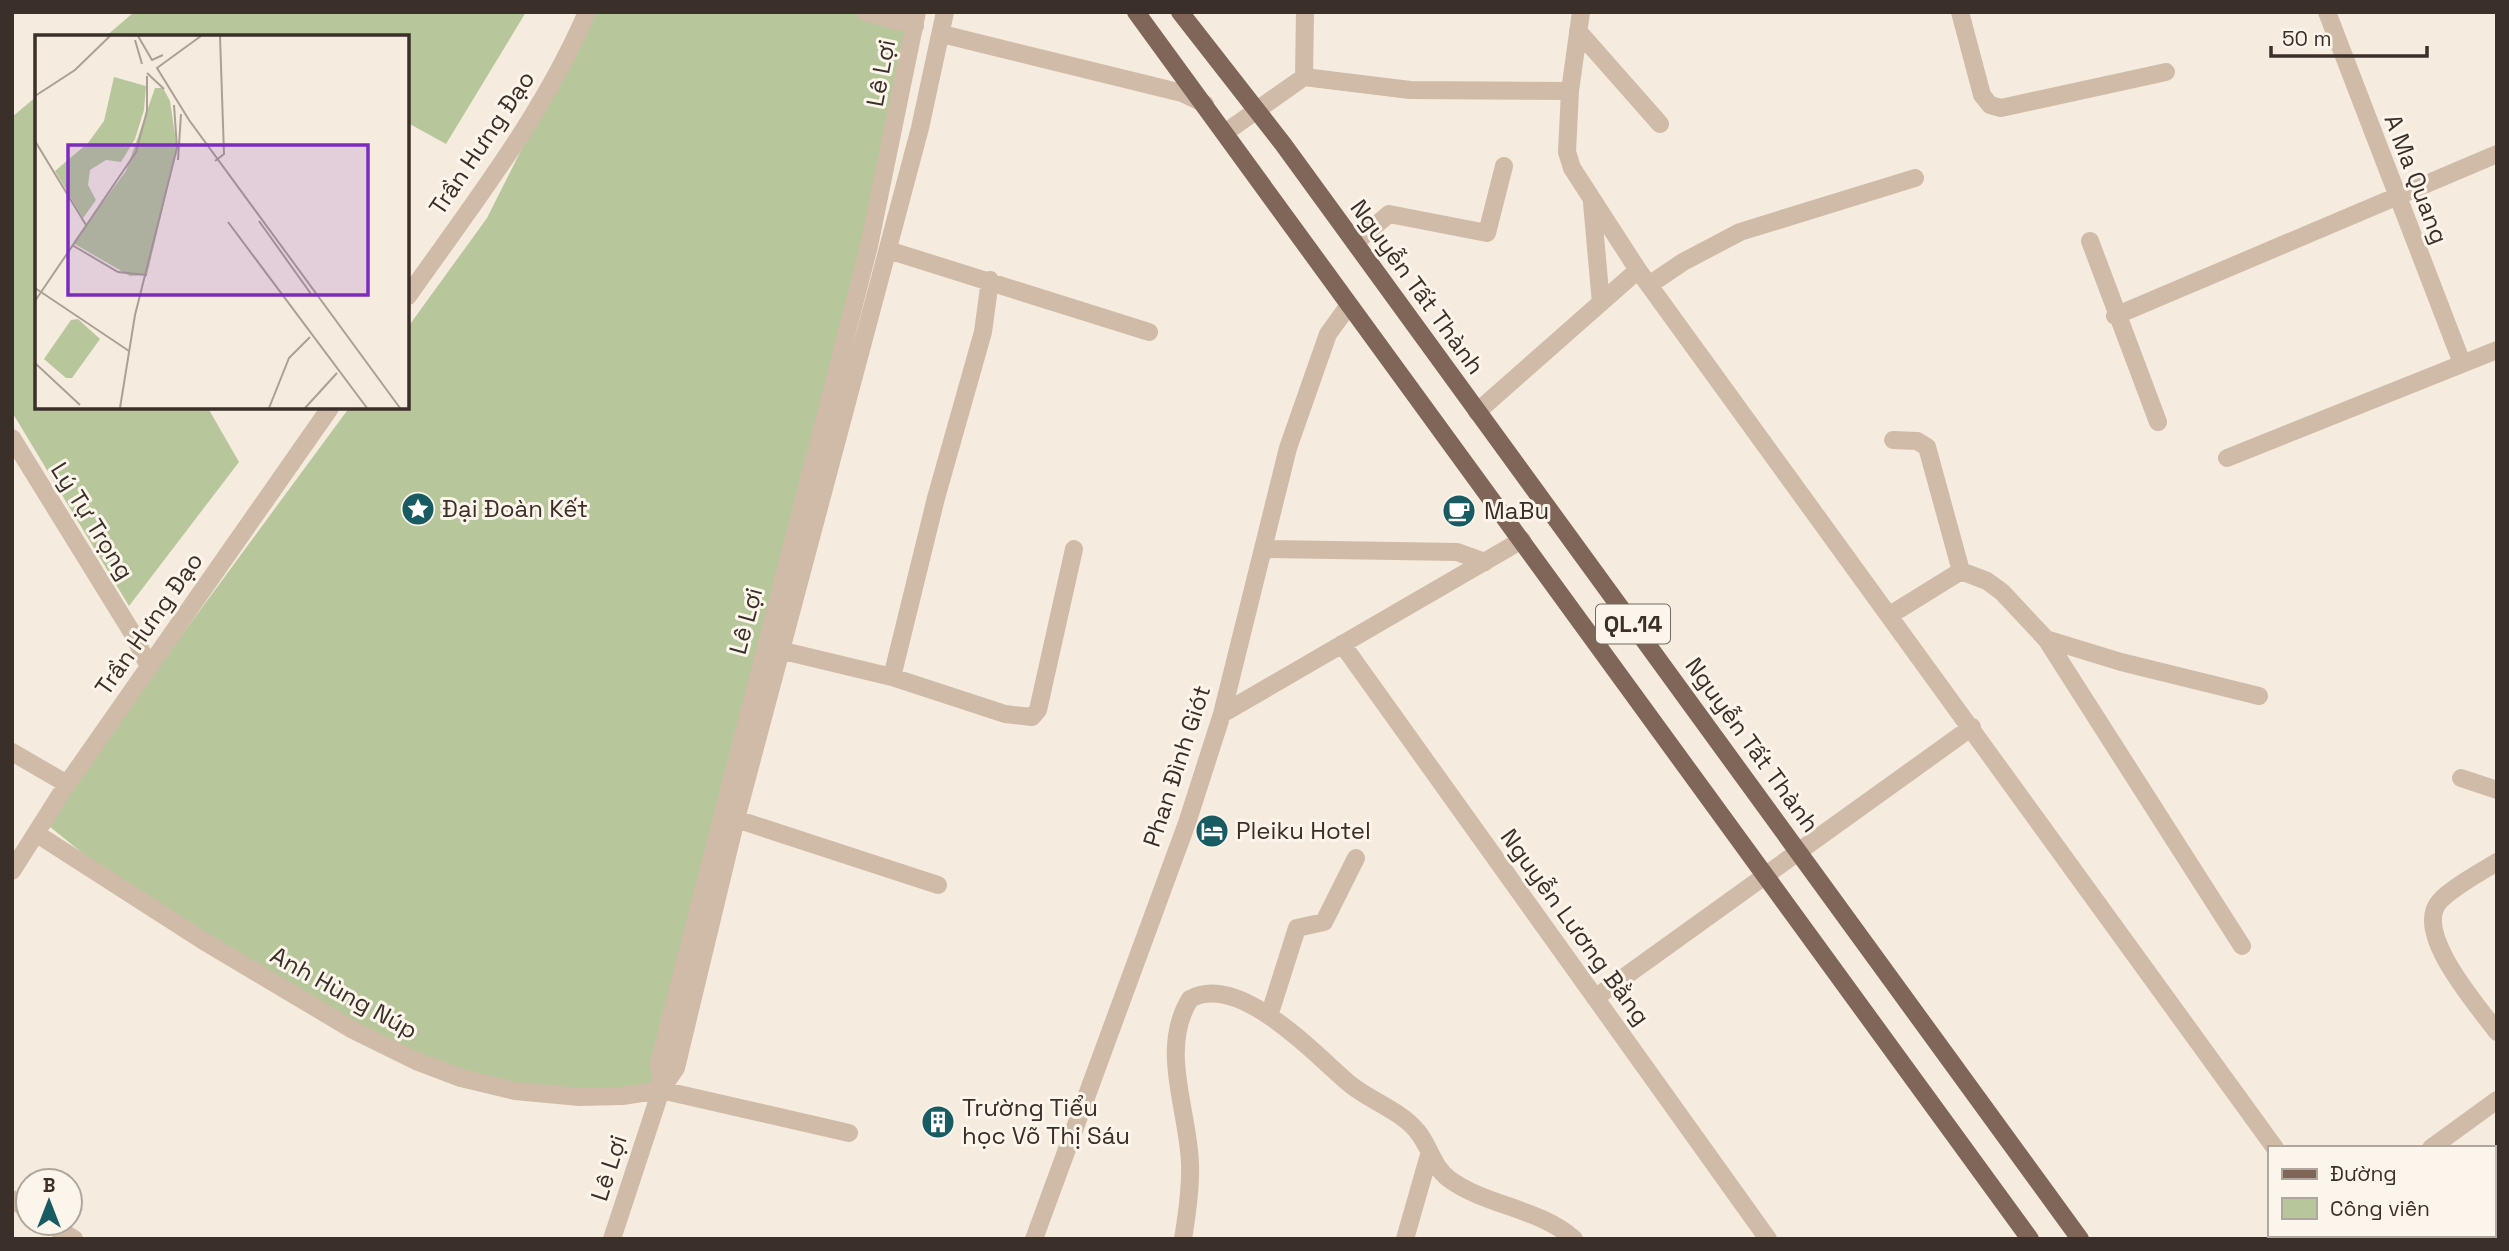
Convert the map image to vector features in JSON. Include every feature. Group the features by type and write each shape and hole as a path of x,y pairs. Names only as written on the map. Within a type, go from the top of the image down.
{"main road":[{"name":"QL.14","path":"1136,12 2030,1239"},
{"name":"Nguyễn Tất Thành","path":"1180,12 1355,243 2080,1239"}],"street":[{"name":"Trần Hưng Đạo","path":"410,293 523,132 569,55 587,12"},
{"path":"866,12 916,19"},
{"path":"849,1133 661,1090 676,1068 736,819 773,648 888,250 942,34 945,12"},
{"path":"1304,77 1305,12"},
{"path":"1581,12 1570,91 1567,152 1572,168 1638,270 2274,1146"},
{"path":"1960,12 1982,94 1990,105 2001,108 2166,72"},
{"name":"A Ma Quang","path":"2331,13 2396,196 2462,363"},
{"name":"Lê Lợi","path":"612,1239 661,1090 659,1063 773,648 869,246 916,19"},
{"path":"1578,32 1660,124"},
{"path":"942,34 1182,93 1206,105"},
{"path":"1226,132 1304,77 1410,90 1570,91"},
{"path":"2115,316 2497,154"},
{"path":"1355,243 1389,214 1487,233 1504,166"},
{"path":"1649,285 1683,262 1740,232 1915,178"},
{"path":"1591,199 1601,303"},
{"path":"2090,242 2115,316 2158,422"},
{"path":"888,250 1149,332"},
{"path":"1477,412 1638,270"},
{"path":"892,677 936,498 983,332 989,280"},
{"name":"Phan Đình Giót","path":"1034,1239 1187,822 1222,714 1288,448 1328,334 1349,304"},
{"path":"2227,458 2497,350"},
{"name":"Trần Hưng Đạo","path":"12,871 67,784 329,410"},
{"name":"Lý Tự Trọng","path":"12,438 133,634 149,667"},
{"path":"1893,440 1917,441 1927,447 1961,571"},
{"path":"1222,714 1522,540"},
{"path":"1263,549 1457,552 1485,562"},
{"path":"773,648 892,677 1005,714 1032,717 1038,710 1074,550"},
{"path":"1890,615 1961,571"},
{"path":"1961,571 1987,581 2002,592 2046,639 2242,946"},
{"path":"2046,639 2121,662 2259,696"},
{"name":"Nguyễn Lương Bằng","path":"1342,644 1768,1239"},
{"path":"1595,998 1972,727"},
{"path":"12,752 67,784"},
{"path":"2461,778 2497,790"},
{"path":"736,819 938,885"},
{"name":"Anh Hùng Núp","path":"37,834 285,990 353,1030 416,1061 461,1078 515,1091 580,1097 622,1096 661,1090"},
{"path":"1269,1016 1297,928 1324,922 1356,858"},
{"path":"2497,862 2438,902 2432,922 2439,949 2497,1032"},
{"path":"1183,1239 1190,1164 1176,1055 1177,1027 1190,999 1197,995 1215,995 1246,1004 1269,1016 1294,1033 1352,1085 1408,1122 1422,1139 1440,1170 1458,1185 1550,1224 1574,1239"},
{"path":"2434,1146 2497,1100"},
{"path":"1405,1239 1429,1154"}],"green space":[{"path":"134,12 526,12 446,144 410,124 410,35 107,35"},
{"name":"Đại Đoàn Kết","path":"587,12 916,12 661,1090 580,1097 416,1061 148,906 44,822 348,410 410,410 410,324 487,218 569,55"},
{"path":"35,98 35,410 209,410 239,462 129,606 12,412 12,117"}],"place":[{"name":"Đại Đoàn Kết","path":"418,509"},
{"name":"MaBu","path":"1459,511"},
{"name":"Pleiku Hotel","path":"1212,831"},
{"name":"Trường Tiểu học Võ Thị Sáu","path":"938,1122"}]}
